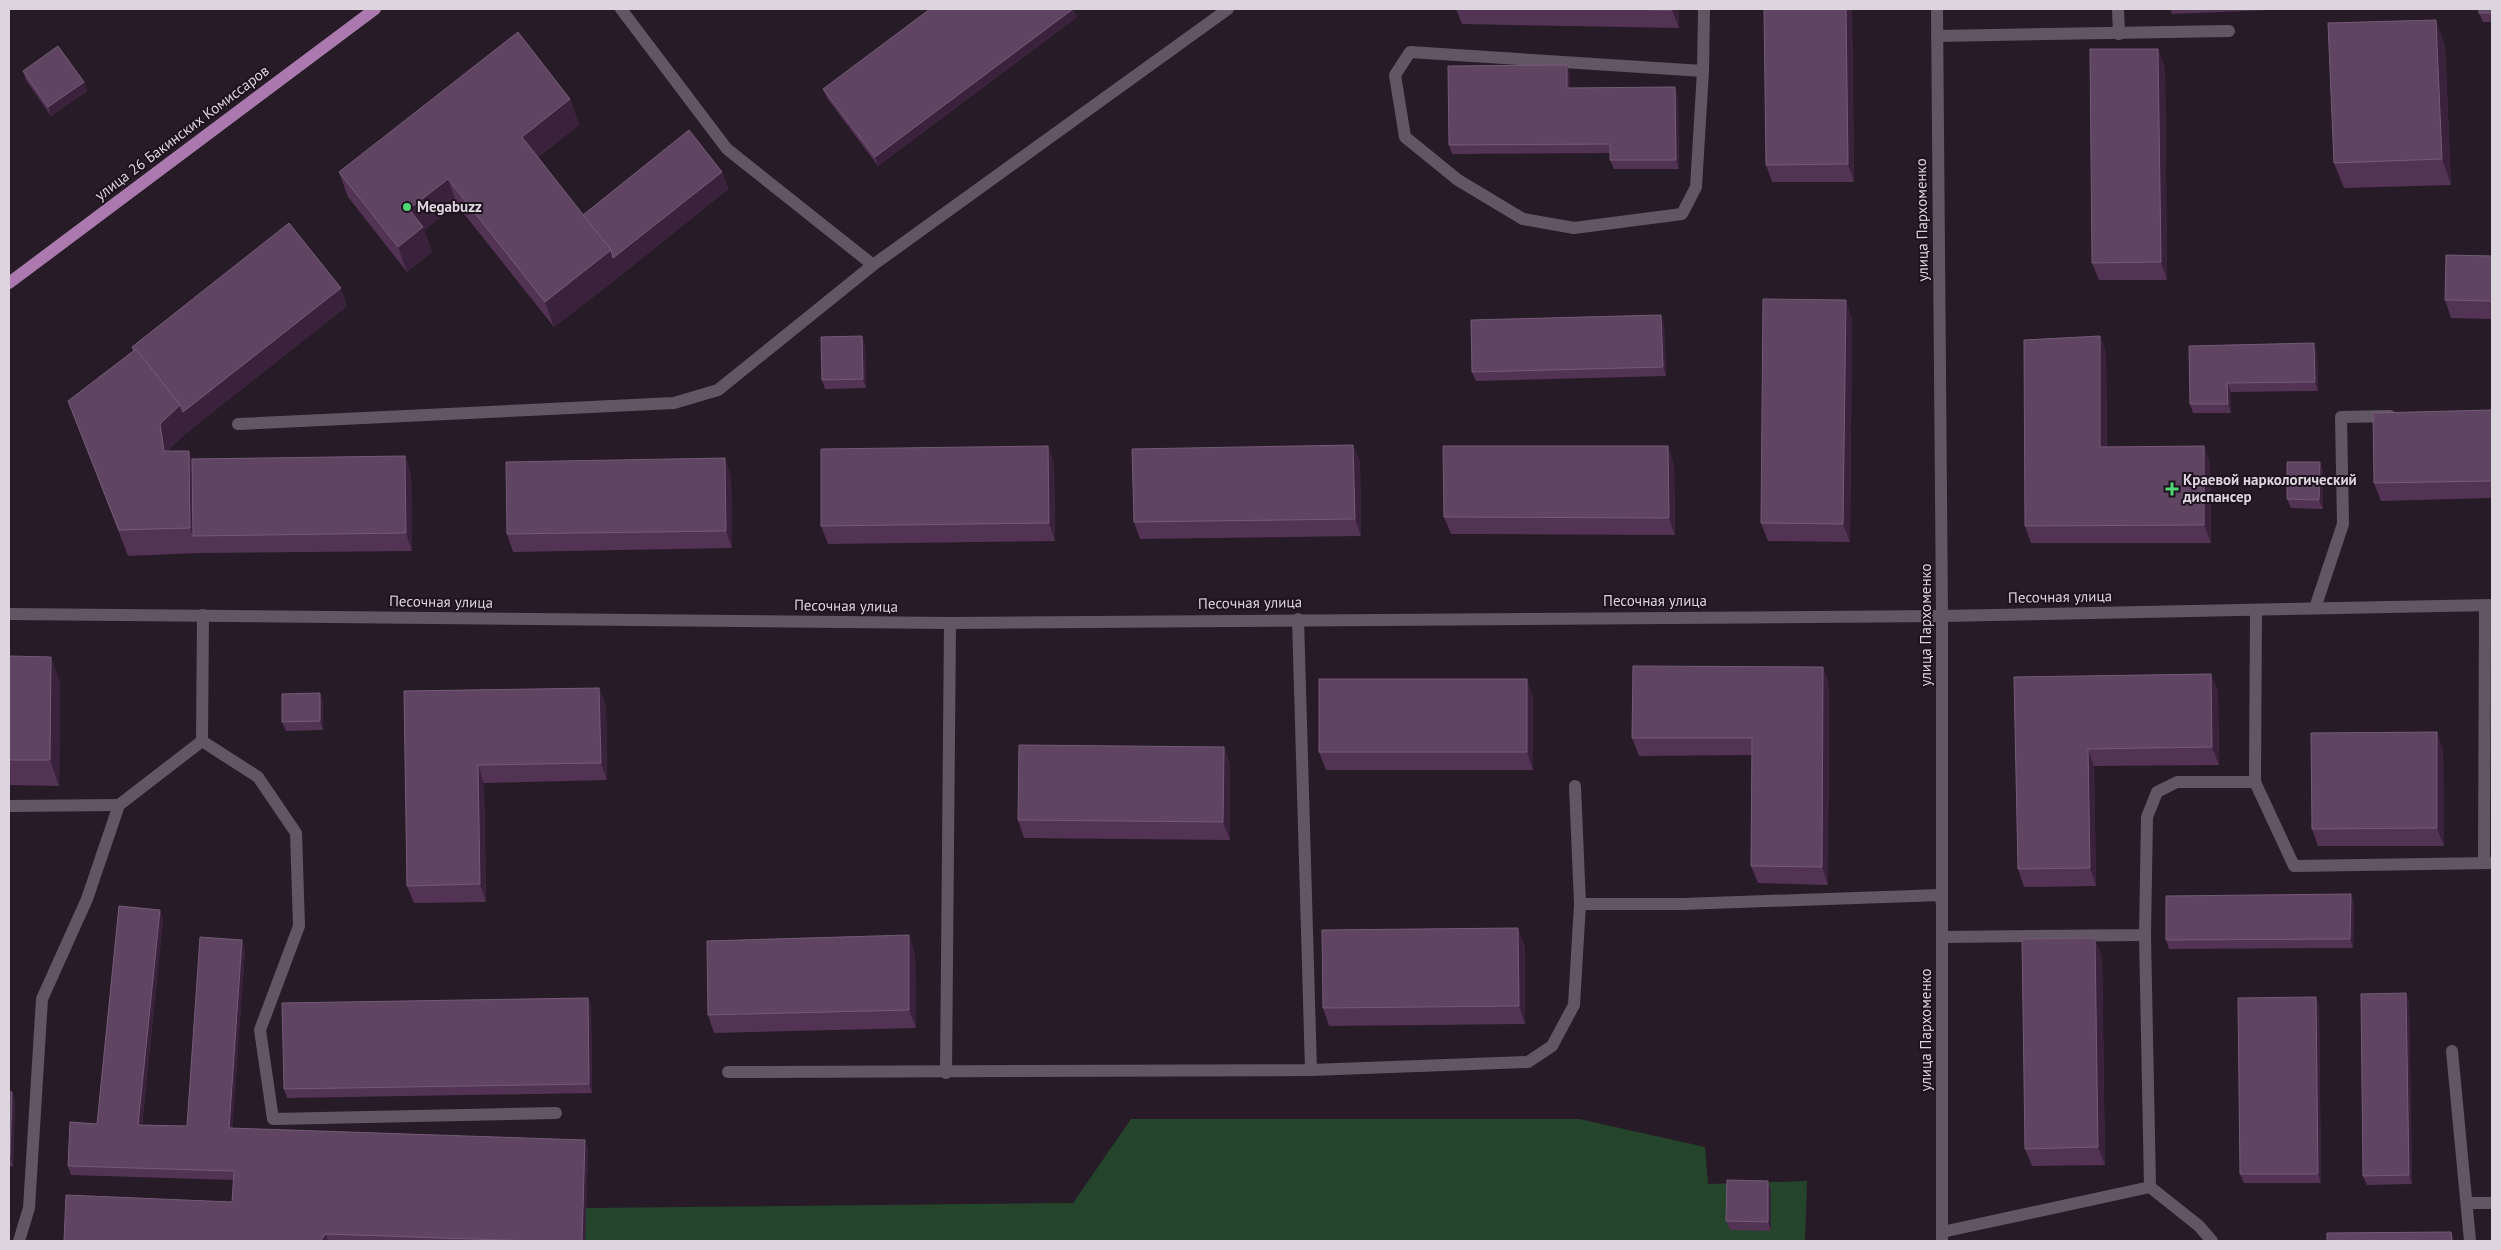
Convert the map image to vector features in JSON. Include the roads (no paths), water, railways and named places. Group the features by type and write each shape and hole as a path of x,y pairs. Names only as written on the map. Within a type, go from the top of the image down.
{"main road":[{"name":"улица 26 Бакинских Комиссаров","path":"9,283 375,9"}],"street":[{"path":"621,9 727,149 873,265"},
{"path":"238,424 674,403 718,390 873,265 1228,9"},
{"path":"1703,71 1410,52 1395,75 1405,137 1458,180 1523,219 1574,228 1682,214 1696,188 1703,71 1704,9"},
{"name":"улица Пархоменко","path":"1937,9 1942,616 1942,1237"},
{"path":"2118,9 2120,34"},
{"path":"1937,36 2229,31"},
{"path":"2315,608 2343,524 2341,417 2407,415"},
{"path":"2256,610 2255,782 2294,866 2488,863 2489,606"},
{"name":"Песочная улица","path":"9,614 950,623 1298,619 1942,616 2489,606"},
{"path":"202,741 203,616"},
{"path":"1298,619 1310,1070"},
{"path":"946,1073 950,623"},
{"path":"19,1241 29,1208 42,999 87,899 120,805 202,741"},
{"path":"202,741 258,777 296,833 299,926 260,1030 273,1119 556,1113"},
{"path":"2150,1187 2145,935 2147,817 2157,792 2177,782 2255,782"},
{"path":"728,1072 946,1073 1310,1070 1528,1062 1552,1046 1574,1005 1580,904 1575,786"},
{"path":"9,806 120,805"},
{"path":"1580,904 1683,904 1941,895"},
{"path":"1942,938 2145,935"},
{"path":"2452,1052 2470,1241"},
{"path":"1942,1237 2150,1187"},
{"path":"2150,1187 2199,1226 2212,1241"},
{"path":"2467,1203 2492,1203"}],"place":[{"name":"Megabuzz","path":"407,207"},
{"name":"Краевой наркологический диспансер","path":"2172,489"}]}
